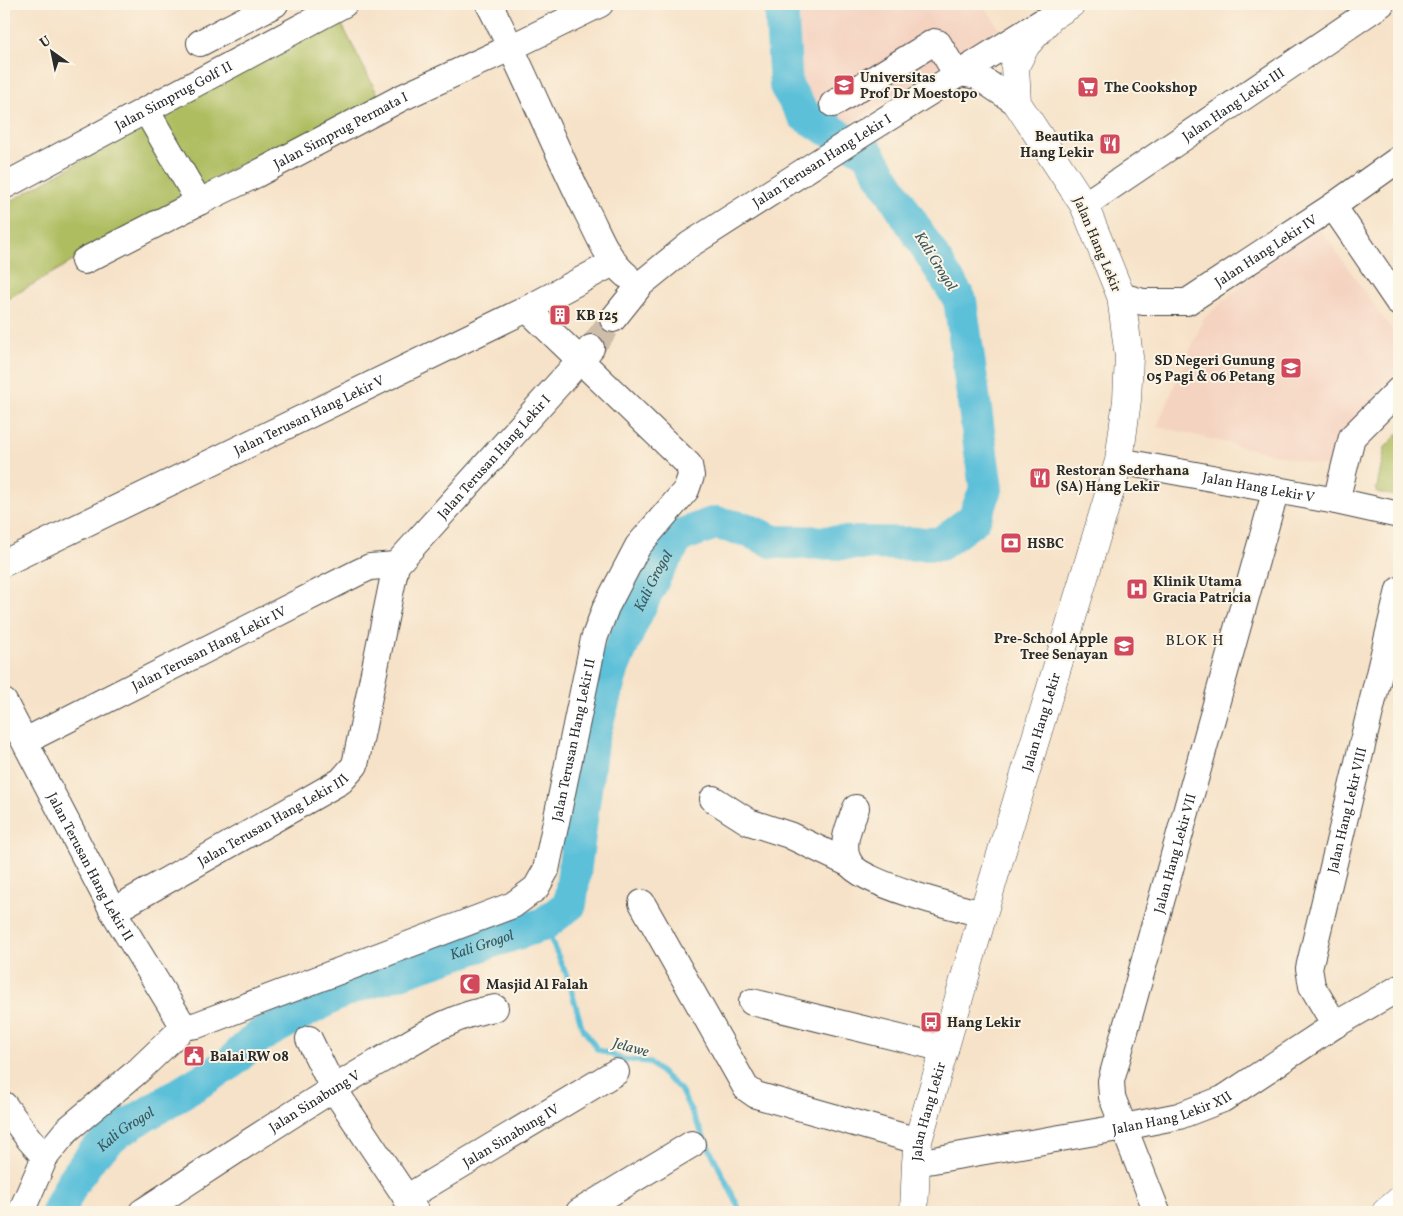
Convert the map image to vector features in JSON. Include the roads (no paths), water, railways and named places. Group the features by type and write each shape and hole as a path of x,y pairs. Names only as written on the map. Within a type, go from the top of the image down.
{"main road":[{"name":"Jalan Hang Lekir","path":"914,1212 917,1152 983,914 1119,460 1127,400 1129,357 1121,296 1084,205 1017,103 1014,66 1026,44 1061,10"},
{"path":"1386,1212 1399,1201"}],"street":[{"path":"200,43 275,4"},
{"name":"Jalan Simprug Golf II","path":"4,186 344,4"},
{"path":"489,4 512,47 578,195 613,263 625,274 641,284"},
{"name":"Jalan Simprug Permata I","path":"84,261 199,202 255,176 401,98 600,4"},
{"name":"Jalan Hang Lekir III","path":"1084,205 1381,4"},
{"name":"Jalan Terusan Hang Lekir I","path":"614,319 641,284 689,245 849,142 1061,10"},
{"path":"833,104 934,42 938,43 958,74"},
{"name":"Jalan Hang Lekir","path":"958,74 977,76 1017,103"},
{"path":"146,110 199,202"},
{"name":"Jalan Hang Lekir IV","path":"1121,296 1142,302 1187,302 1399,160"},
{"path":"1333,206 1399,303"},
{"name":"Jalan Terusan Hang Lekir V","path":"4,563 527,309 613,263"},
{"name":"Jalan Terusan Hang Lekir II","path":"21,1212 45,1157 67,1130 139,1070 184,1027 197,1025 513,905 536,888 546,870 594,639 603,615 638,546 686,490 691,476 689,466 586,355 527,309"},
{"name":"Jalan Terusan Hang Lekir I","path":"396,565 586,355"},
{"path":"1336,501 1352,438 1399,390"},
{"name":"Jalan Hang Lekir V","path":"1119,460 1336,501 1399,515"},
{"name":"Jalan Hang Lekir VII","path":"1157,1212 1112,1096 1111,1081 1276,490"},
{"name":"Jalan Terusan Hang Lekir IV","path":"25,740 359,572 370,567 396,565"},
{"name":"Jalan Terusan Hang Lekir III","path":"113,910 341,781 355,765 396,565"},
{"name":"Jalan Hang Lekir VIII","path":"1335,1026 1312,986 1309,968 1399,590"},
{"name":"Jalan Terusan Hang Lekir II","path":"4,702 113,910 184,1027"},
{"path":"713,799 749,822 789,835 850,864 860,874 917,896 983,914"},
{"path":"850,864 845,842 856,808"},
{"path":"642,903 750,1092 917,1152"},
{"name":"Jalan Hang Lekir XII","path":"917,1152 1124,1127 1179,1116 1223,1099 1335,1026 1399,988"},
{"path":"752,1002 804,1016 945,1048"},
{"name":"Jalan Sinabung V","path":"142,1212 333,1088 442,1024 474,1012 495,1008"},
{"path":"309,1040 333,1088 411,1205"},
{"name":"Jalan Sinabung IV","path":"411,1205 616,1072"},
{"path":"4,1105 45,1157"},
{"path":"578,1212 692,1144"}],"waterway":[{"name":"Kali Grogol","path":"58,1212 72,1183 93,1154 119,1131 229,1064 258,1037 342,991 544,924 570,904 591,743 613,667 632,622 659,567 679,536 715,523 745,529 774,542 940,544 974,519 986,489 960,300 867,152 804,115 786,86 781,4"},
{"name":"Jelawe","path":"544,924 567,976 582,1027 597,1049 621,1059 649,1062 680,1089 741,1212"}],"tunnel":[{"path":"591,348 613,319"}],"place":[{"name":"Universitas Prof Dr Moestopo","path":"844,85"},
{"name":"The Cookshop","path":"1088,87"},
{"name":"Beautika Hang Lekir","path":"1110,144"},
{"name":"KB 125","path":"560,315"},
{"name":"SD Negeri Gunung 05 Pagi & 06 Petang","path":"1291,368"},
{"name":"Restoran Sederhana (SA) Hang Lekir","path":"1040,478"},
{"name":"HSBC","path":"1011,543"},
{"name":"Klinik Utama Gracia Patricia","path":"1137,589"},
{"name":"Pre-School Apple Tree Senayan","path":"1124,646"},
{"name":"Masjid Al Falah","path":"470,984"},
{"name":"Hang Lekir","path":"931,1022"},
{"name":"Balai RW 08","path":"194,1056"}],"district":[{"name":"BLOK H","path":"1195,640"}]}
